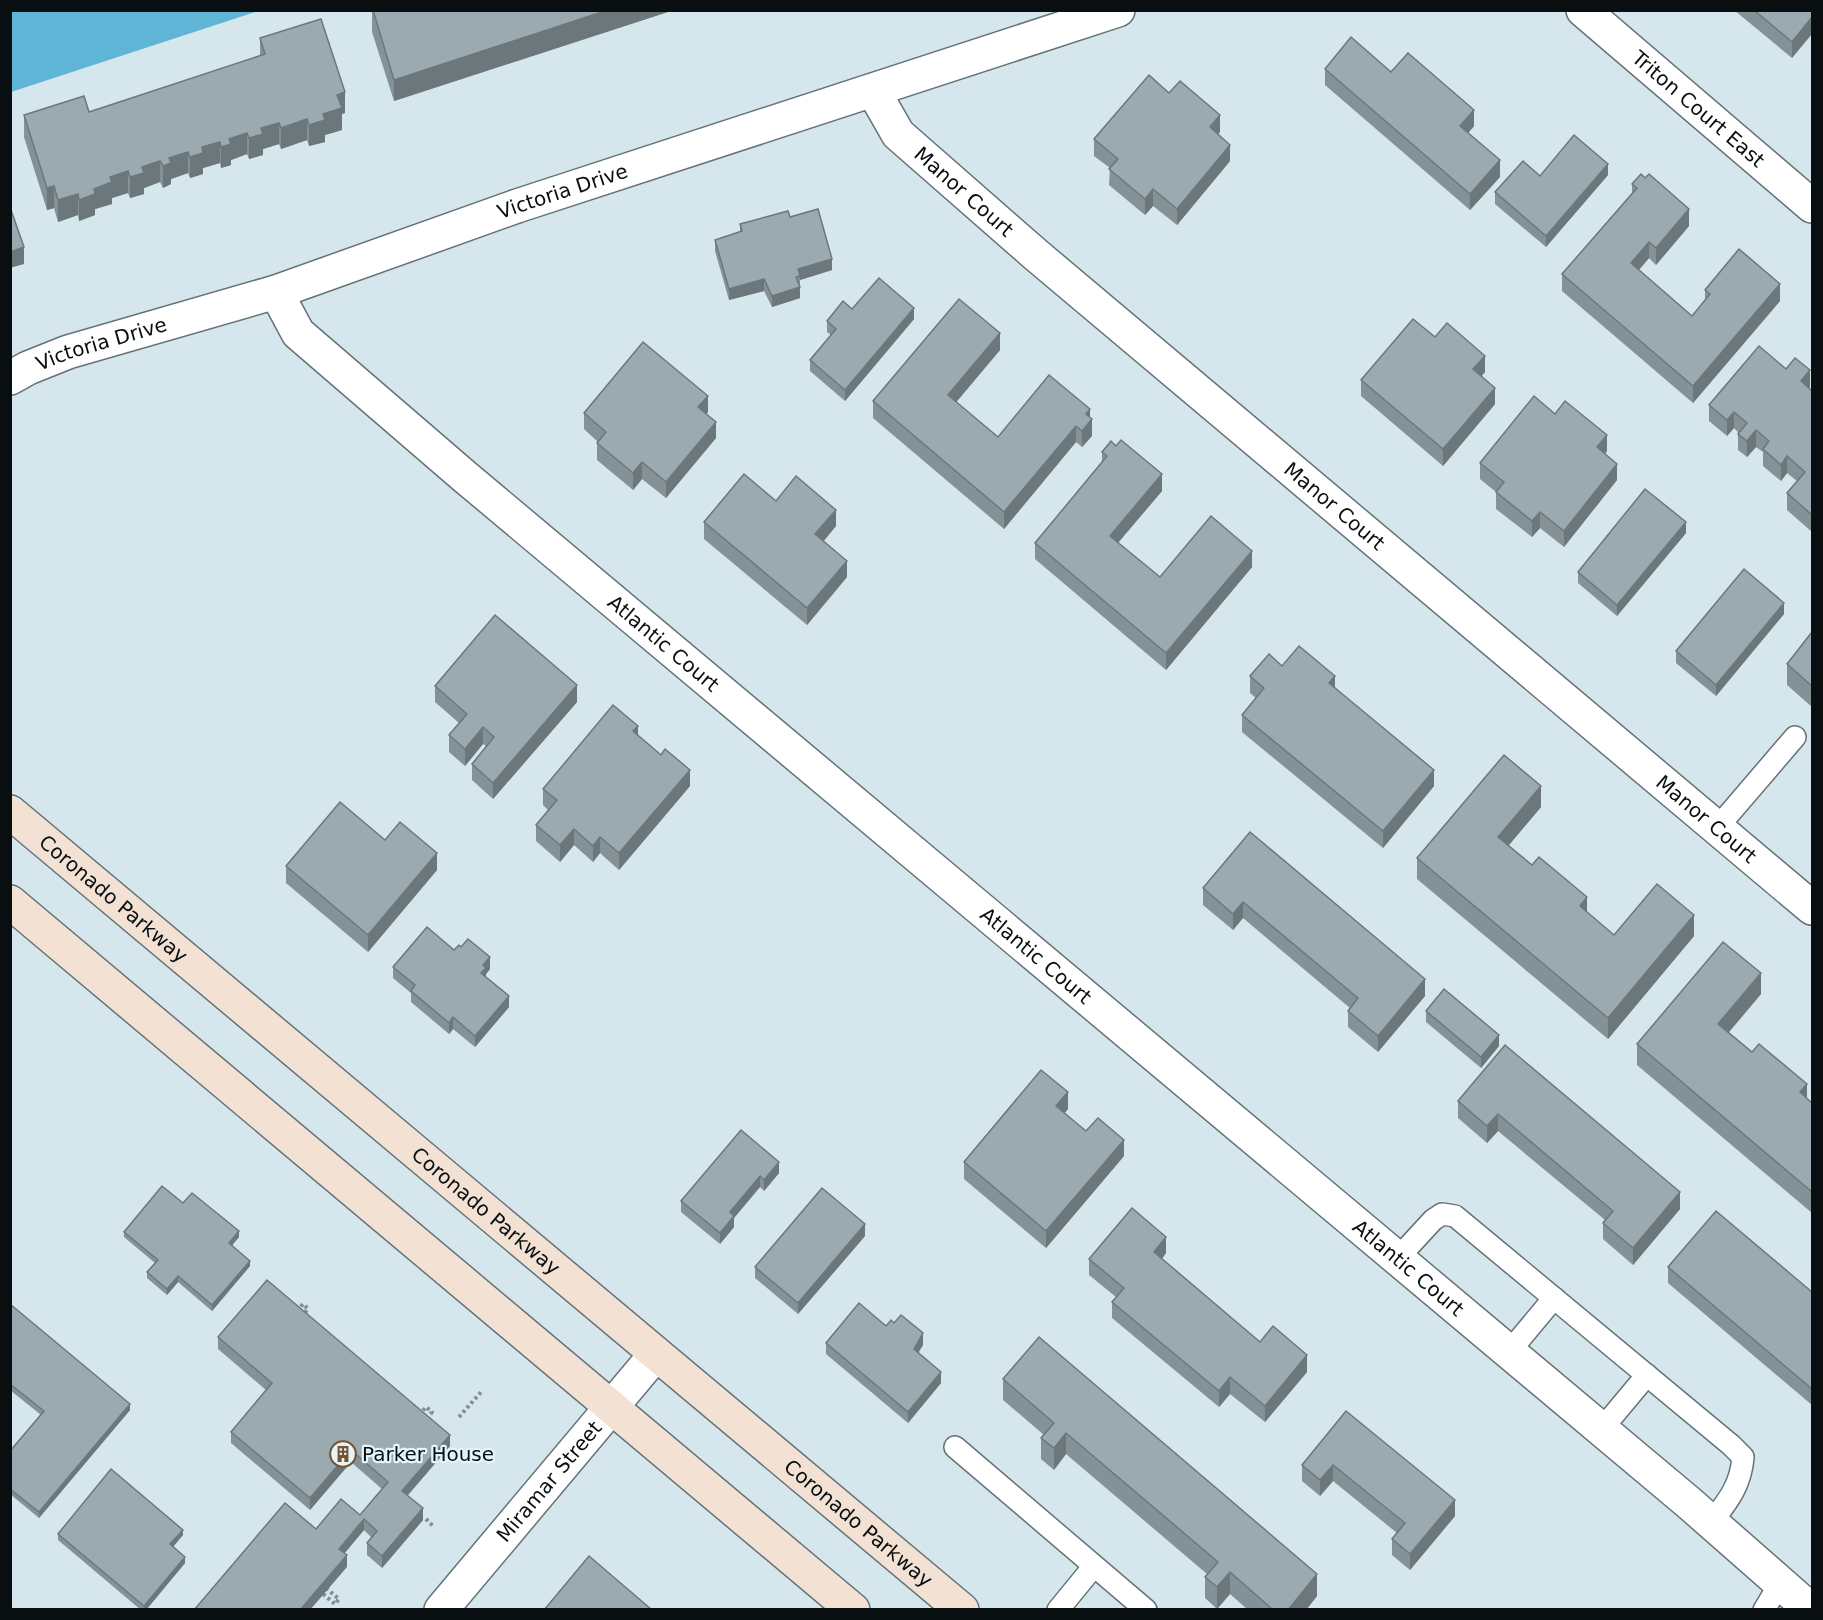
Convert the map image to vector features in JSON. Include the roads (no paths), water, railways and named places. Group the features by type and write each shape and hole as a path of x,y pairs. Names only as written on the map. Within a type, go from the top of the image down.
{"street":[{"name":"Victoria Drive","path":"10,378 68,352 276,292 517,206 874,92 1118,10"},
{"name":"Triton Court East","path":"1583,10 1812,206"},
{"name":"Manor Court","path":"874,92 898,134 915,149 1044,261 1812,908"},
{"name":"Atlantic Court","path":"276,292 298,333 1711,1523 1772,1596 1811,1610"},
{"name":"Coronado Parkway","path":"10,812 962,1610"},
{"path":"10,902 853,1610"},
{"name":"Miramar Street","path":"441,1610 656,1354"}],"lane":[{"path":"1717,828 1795,737"},
{"path":"1397,1259 1433,1220 1442,1214 1455,1216 1647,1375 1743,1457 1742,1475 1734,1493 1711,1523"},
{"path":"1509,1352 1554,1298"},
{"path":"1601,1430 1647,1375"},
{"path":"955,1447 1146,1610"},
{"path":"1058,1610 1094,1566"}],"water":[{"path":"11,10 258,10 258,11 11,92"}],"place":[{"name":"Parker House","path":"343,1454"}]}
